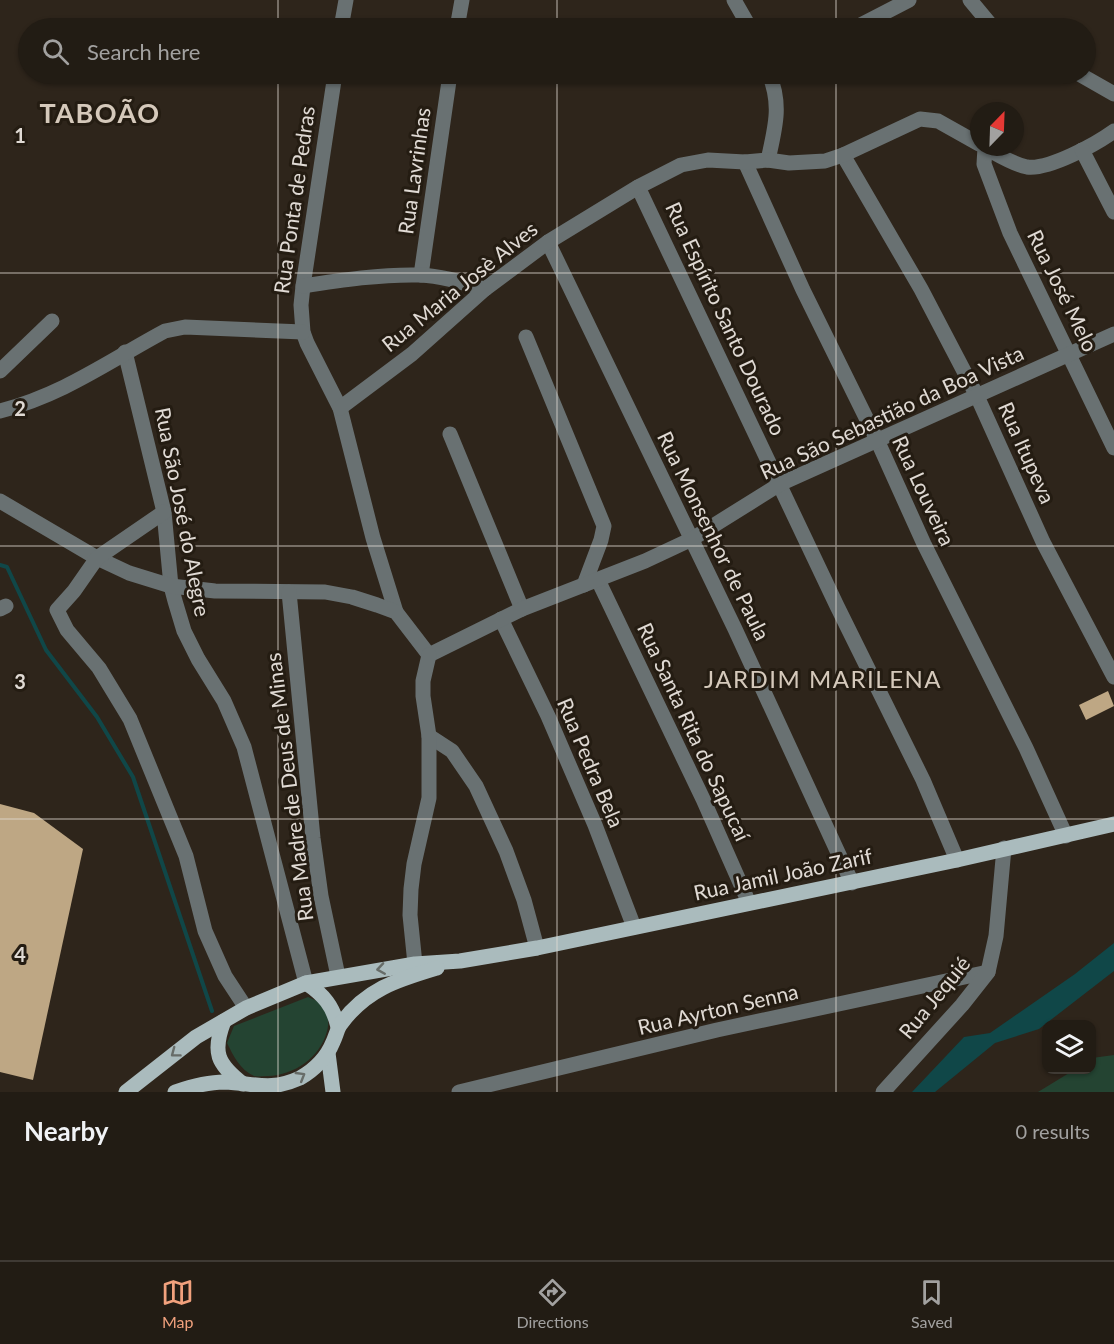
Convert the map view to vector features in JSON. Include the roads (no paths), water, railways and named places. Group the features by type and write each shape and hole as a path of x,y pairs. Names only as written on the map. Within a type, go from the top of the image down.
{"main road":[{"name":"Rua Jamil João Zarif","path":"126,1092 196,1037 246,1008 306,983 415,964 460,961 537,948 852,883 1114,824"},
{"name":"Rua Jamil João Zarif","path":"174,1092 210,1083 243,1084 270,1091 300,1078 315,1068 328,1053 338,1027 354,1008 370,995 388,984 460,961"},
{"path":"306,983 330,1004 338,1027"},
{"path":"224,1021 218,1041 219,1058 224,1068 243,1084"},
{"path":"328,1053 333,1092"}],"street":[{"path":"342,18 345,0"},
{"path":"459,18 462,0"},
{"path":"734,0 744,18"},
{"path":"874,18 909,0"},
{"path":"970,0 985,18"},
{"name":"Rua Ponta de Pedras","path":"303,332 301,305 303,285 333,84"},
{"name":"Rua Lavrinhas","path":"421,275 449,84"},
{"path":"768,160 778,111 773,84"},
{"path":"1096,84 1114,94"},
{"name":"Rua Maria Josè Alves","path":"340,408 412,354 485,289 548,242 638,187 681,165 708,160 745,162 768,160 809,164 843,155 920,119 938,121 970,139"},
{"path":"1001,156 1018,165 1030,167 1043,165 1082,150 1114,131"},
{"path":"1082,150 1114,212"},
{"name":"Rua Itupeva","path":"843,155 921,289 977,396 1043,542 1114,677"},
{"name":"Rua José Melo","path":"984,156 984,164 1010,233 1114,448"},
{"name":"Rua Louveira","path":"745,162 802,290 878,442 924,544 1026,748 1066,836"},
{"name":"Rua Espírito Santo Dourado","path":"638,187 923,780 957,860"},
{"name":"Rua Monsenhor de Paula","path":"548,242 735,629 852,883"},
{"path":"303,285 373,277 421,275 450,279 485,289"},
{"path":"0,372 52,321"},
{"path":"0,411 55,393 125,352 174,328 303,332 340,408 373,538 396,612 429,654 423,681 429,736 429,798 414,864 411,889 410,915 415,964"},
{"name":"Rua São Sebastião da Boa Vista","path":"429,654 522,609 645,561 692,539 780,484 878,442 1114,334"},
{"path":"526,337 602,517 604,526 602,540 591,582"},
{"name":"Rua São José do Alegre","path":"125,352 164,512 171,586 184,631 224,701 244,747 306,983"},
{"path":"450,434 522,609"},
{"path":"0,501 97,558 129,573 171,586 215,591 325,592 352,597 396,612"},
{"path":"164,512 97,558 74,591 57,610 67,630 99,668 130,720 186,856 205,931 225,976 246,1008"},
{"name":"Rua Santa Rita do Sapucaí","path":"591,582 704,799 749,903"},
{"name":"Rua Madre de Deus de Minas","path":"289,592 313,838 321,896 338,976"},
{"name":"Rua Pedra Bela","path":"501,619 548,716 595,825 634,927"},
{"path":"429,736 452,751 476,786 506,851 524,900 537,948"},
{"name":"Rua Jequié","path":"883,1092 962,1005 988,972 996,936 1004,848"},
{"name":"Rua Ayrton Senna","path":"459,1092 717,1030 988,972"}],"water":[{"path":"1114,943 1114,971 1051,1020 1042,1020 1042,1027 1039,1029 995,1043 935,1092 912,1092 964,1037 990,1033 1075,974"}],"waterway":[{"path":"0,565 7,567 46,650 97,717 133,777 212,1011"}],"district":[{"name":"TABOÃO","path":"100,114"},
{"name":"JARDIM MARILENA","path":"823,680"}]}
